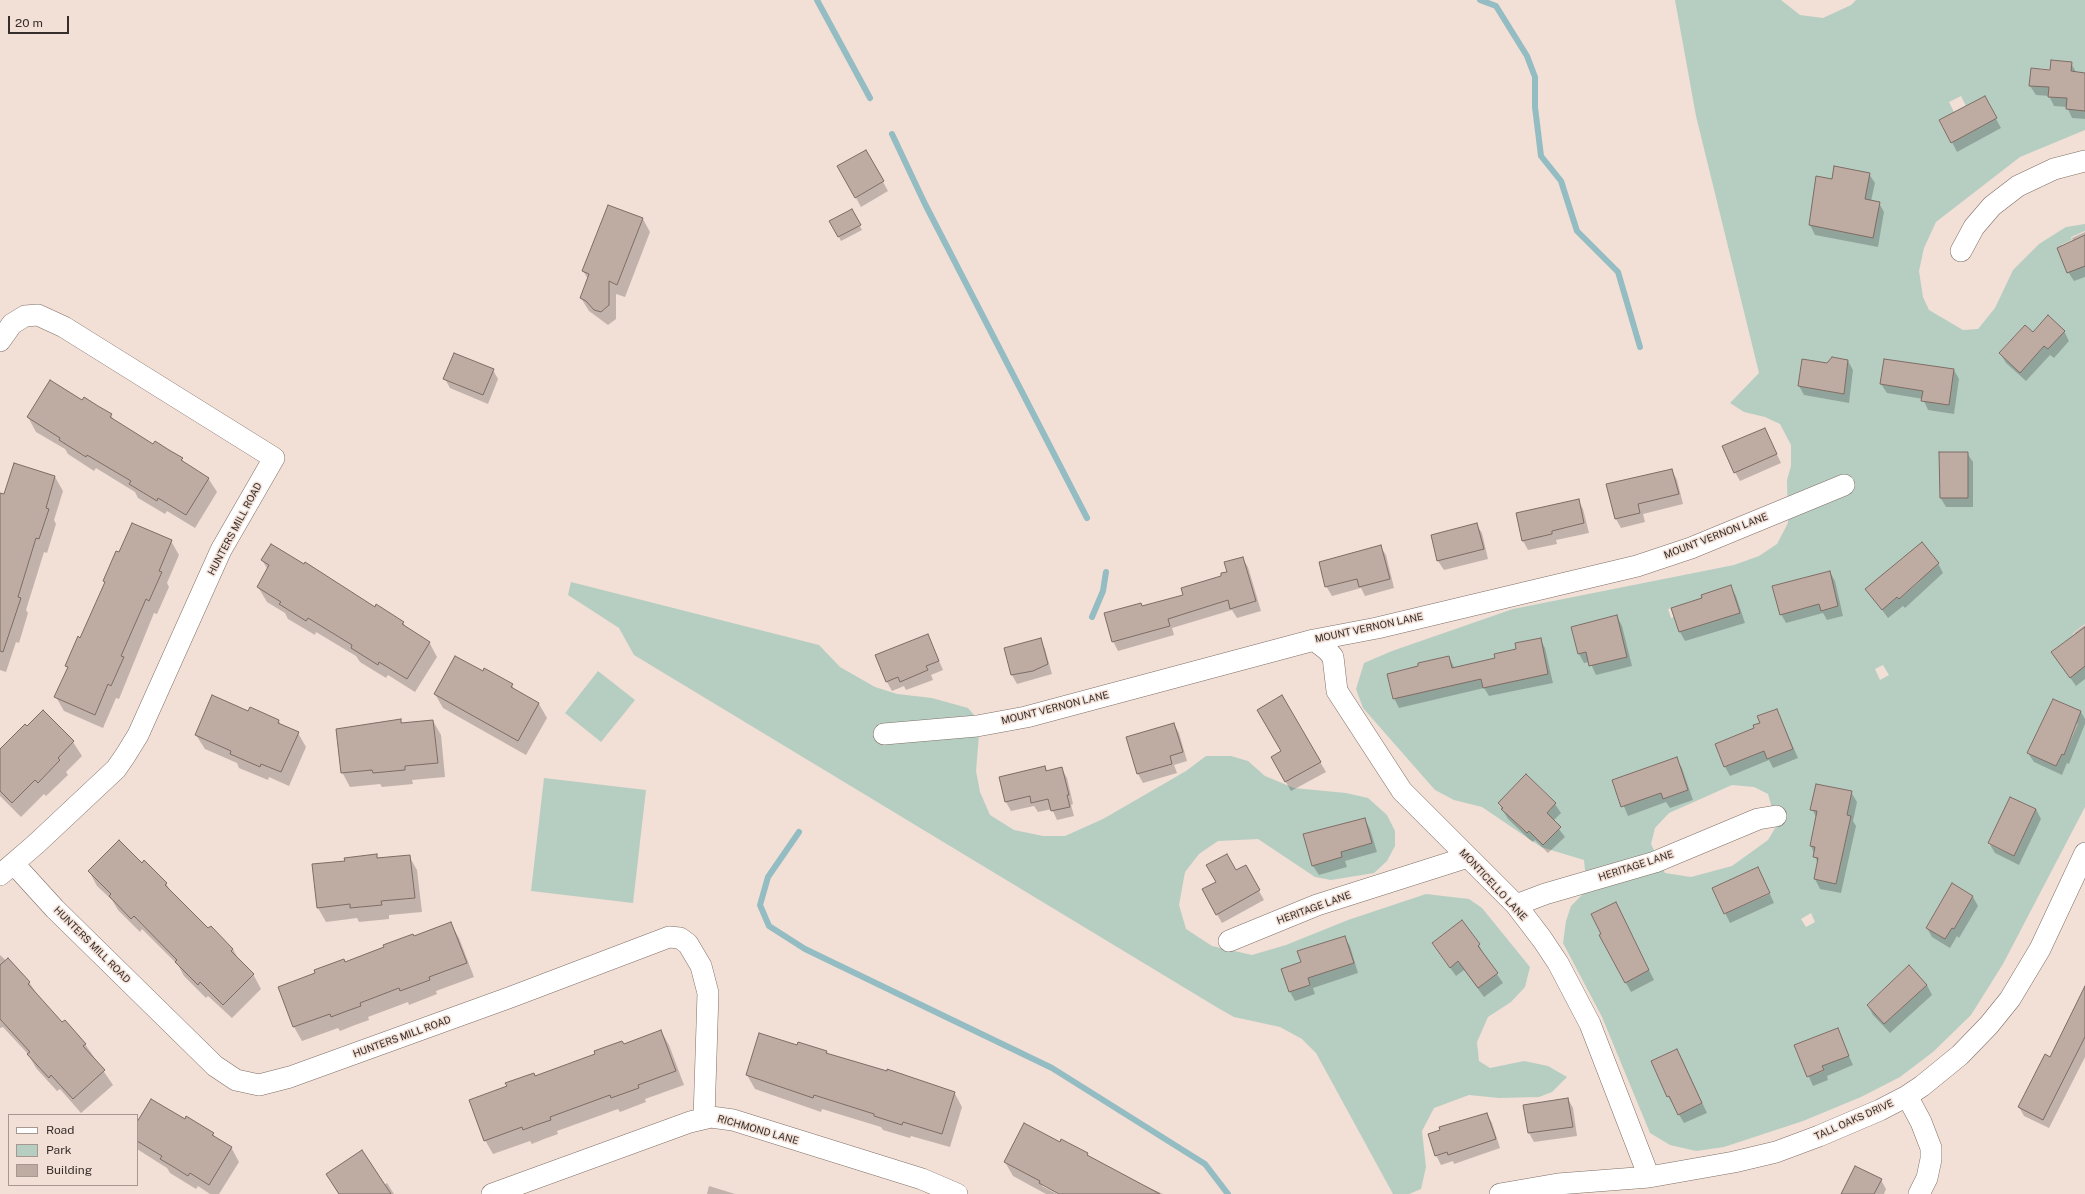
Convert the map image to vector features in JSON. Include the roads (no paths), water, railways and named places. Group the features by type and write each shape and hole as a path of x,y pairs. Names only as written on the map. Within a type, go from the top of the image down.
{"street":[{"path":"1961,251 1974,227 1992,206 2018,186 2054,169 2085,161"},
{"name":"HUNTERS MILL ROAD","path":"0,341 12,324 25,316 38,315 64,327 274,458 221,550 138,735 125,756 116,769 7,869 55,909 215,1066 236,1080 259,1084 290,1077 497,1002 669,937 680,938 688,944 698,961 705,979 708,993 704,1118"},
{"name":"MOUNT VERNON LANE","path":"884,734 977,726 1026,717 1314,640 1377,628 1637,566 1691,548 1844,485"},
{"name":"MONTICELLO LANE","path":"1314,640 1327,650 1333,657 1337,691 1402,791 1516,905 1542,939 1578,998 1590,1024 1648,1177"},
{"name":"HERITAGE LANE","path":"1516,905 1544,894 1655,862 1758,819 1776,816"},
{"name":"TALL OAKS DRIVE","path":"1500,1194 1558,1184 1648,1177 1719,1165 1776,1152 1819,1136 1880,1110 1907,1096 1922,1086 1960,1055 1989,1025 2010,999 2040,949 2085,853"},
{"name":"HERITAGE LANE","path":"1229,941 1317,906 1468,857"},
{"path":"1907,1096 1921,1122 1931,1148 1931,1159 1927,1178 1919,1194"},
{"name":"RICHMOND LANE","path":"492,1194 704,1118 720,1117 922,1179 957,1194"}],"waterway":[{"path":"817,0 870,98"},
{"path":"1480,0 1496,6 1527,56 1535,77 1535,107 1541,156 1561,181 1577,231 1618,272 1640,347"},
{"path":"892,134 925,204 1087,518"},
{"path":"1092,617 1103,591 1106,572"},
{"path":"799,832 768,877 760,905 769,926 805,949 1052,1068 1205,1164 1228,1194"}]}
